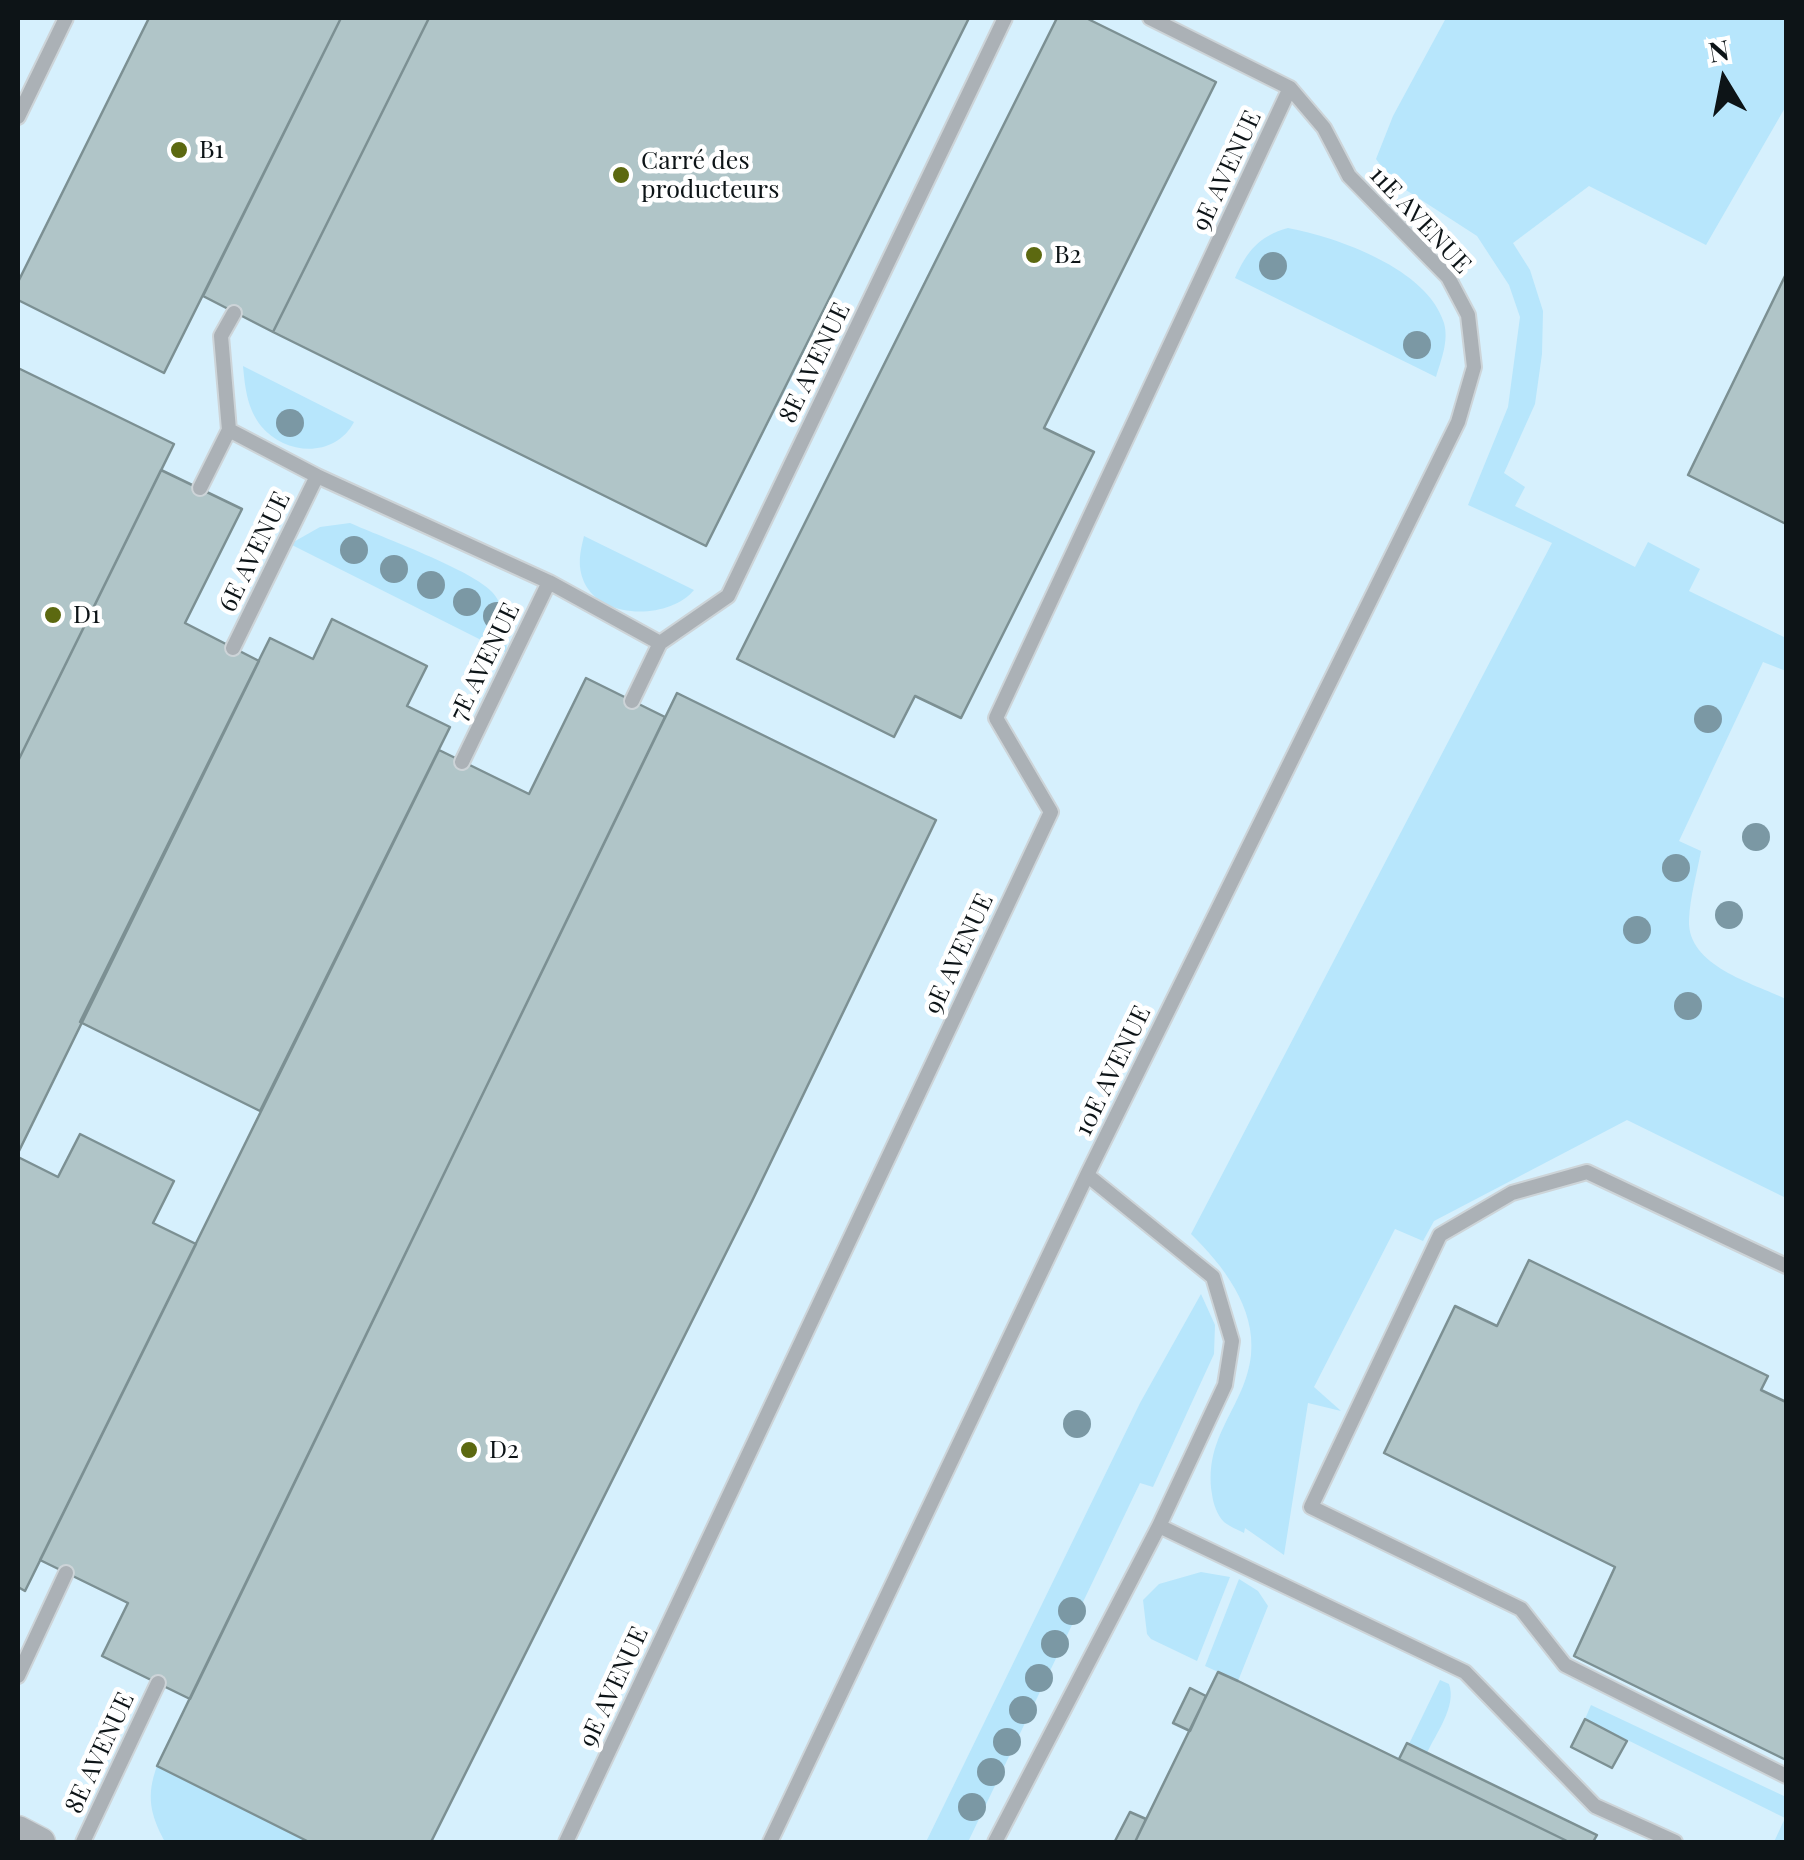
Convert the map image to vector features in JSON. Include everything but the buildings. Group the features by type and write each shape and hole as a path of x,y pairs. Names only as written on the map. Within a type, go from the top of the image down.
{"street":[{"path":"18,1830 41,1842"}],"lane":[{"path":"18,118 66,18"},
{"name":"8E AVENUE","path":"632,701 660,643 728,596 1005,18"},
{"name":"11E AVENUE","path":"1150,18 1290,88 1324,128 1349,176 1448,276 1468,315"},
{"name":"9E AVENUE","path":"566,1842 1051,812 996,718 1290,88"},
{"path":"200,488 228,430 222,336 234,312"},
{"name":"10E AVENUE","path":"770,1842 1086,1175 1458,422 1474,367 1468,315"},
{"path":"228,430 317,476 549,582 660,643"},
{"name":"6E AVENUE","path":"233,648 317,476"},
{"name":"7E AVENUE","path":"462,762 549,582"},
{"path":"1786,1266 1587,1172 1512,1193 1440,1236 1311,1507 1520,1609 1566,1665 1786,1776"},
{"path":"995,1842 1159,1526 1226,1385 1232,1341 1212,1277 1086,1175"},
{"path":"1159,1526 1465,1672 1595,1806 1674,1842"},
{"path":"18,1676 66,1573"},
{"name":"8E AVENUE","path":"83,1842 158,1682"}],"shaded area":[{"path":"18,18 1786,18 1786,1842 18,1842"},
{"path":"1446,18 1786,18 1786,106 1706,245 1589,186 1513,243 1530,270 1543,311 1542,354 1535,404 1504,473 1525,487 1515,506 1635,567 1648,542 1700,569 1689,591 1786,638 1786,671 1763,662 1679,841 1701,851 1689,920 1691,936 1699,949 1724,971 1786,999 1786,1198 1627,1120 1434,1221 1423,1241 1395,1229 1314,1387 1341,1411 1308,1403 1284,1555 1245,1528 1244,1533 1226,1523 1214,1505 1213,1455 1247,1374 1251,1338 1235,1289 1215,1259 1191,1234 1552,543 1468,505 1508,407 1520,317 1509,285 1477,236 1392,181 1376,159 1393,116"},
{"path":"1288,228 1355,248 1401,272 1420,287 1435,304 1444,323 1446,337 1436,377 1235,278 1255,246"},
{"path":"243,366 354,422 346,434 323,447 310,449 283,443 256,419"},
{"path":"350,523 447,564 493,593 501,606 507,653 290,544 320,527"},
{"path":"584,536 694,590 683,600 653,610 637,612 605,604 593,595 582,576"},
{"path":"1201,1294 1215,1325 1214,1354 1153,1487 1140,1483 968,1842 926,1842 1140,1403"},
{"path":"1201,1572 1230,1577 1197,1661 1151,1639 1143,1600 1159,1584"},
{"path":"1239,1579 1258,1591 1268,1606 1238,1681 1205,1666"},
{"path":"1440,1680 1449,1684 1450,1701 1427,1753 1409,1744"},
{"path":"1591,1705 1786,1797 1786,1842 1774,1842 1785,1818 1585,1719"},
{"path":"157,1766 309,1842 165,1842 151,1805"}],"place":[{"name":"B1","path":"179,150"},
{"name":"Carré des producteurs","path":"621,175"},
{"name":"B2","path":"1034,255"},
{"name":"D1","path":"53,615"},
{"name":"D2","path":"469,1450"}]}
